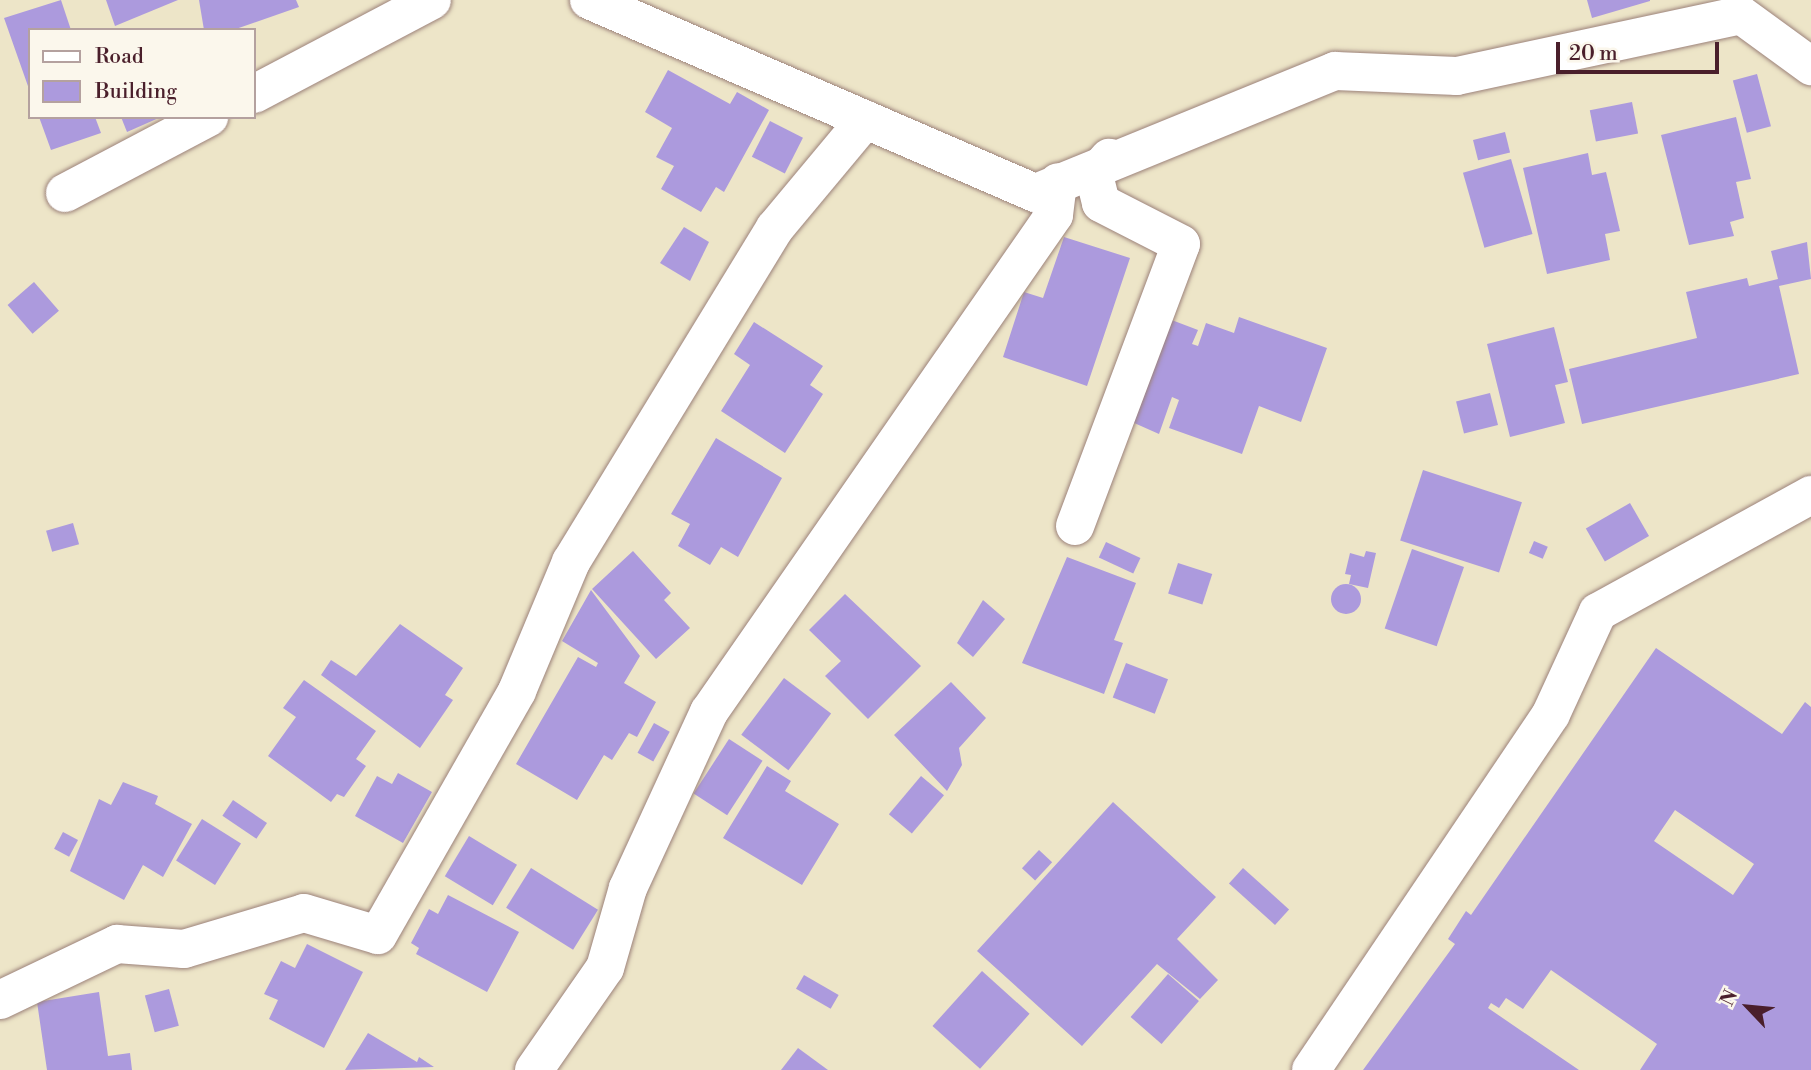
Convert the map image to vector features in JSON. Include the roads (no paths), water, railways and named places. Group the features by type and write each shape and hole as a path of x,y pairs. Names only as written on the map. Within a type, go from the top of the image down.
{"street":[{"path":"256,93 432,0"},
{"path":"589,0 1035,193 1109,158 1335,71 1457,76 1741,15 1811,66"},
{"path":"65,193 205,119"},
{"path":"0,1000 117,944 184,949 304,913 378,935 517,691 571,562 775,228 865,120"},
{"path":"1075,526 1181,244 1101,203 1094,176 1109,158"},
{"path":"534,1070 605,968 628,888 709,712 1054,215 1058,183"},
{"path":"1311,1070 1550,714 1598,612 1811,495"}]}
